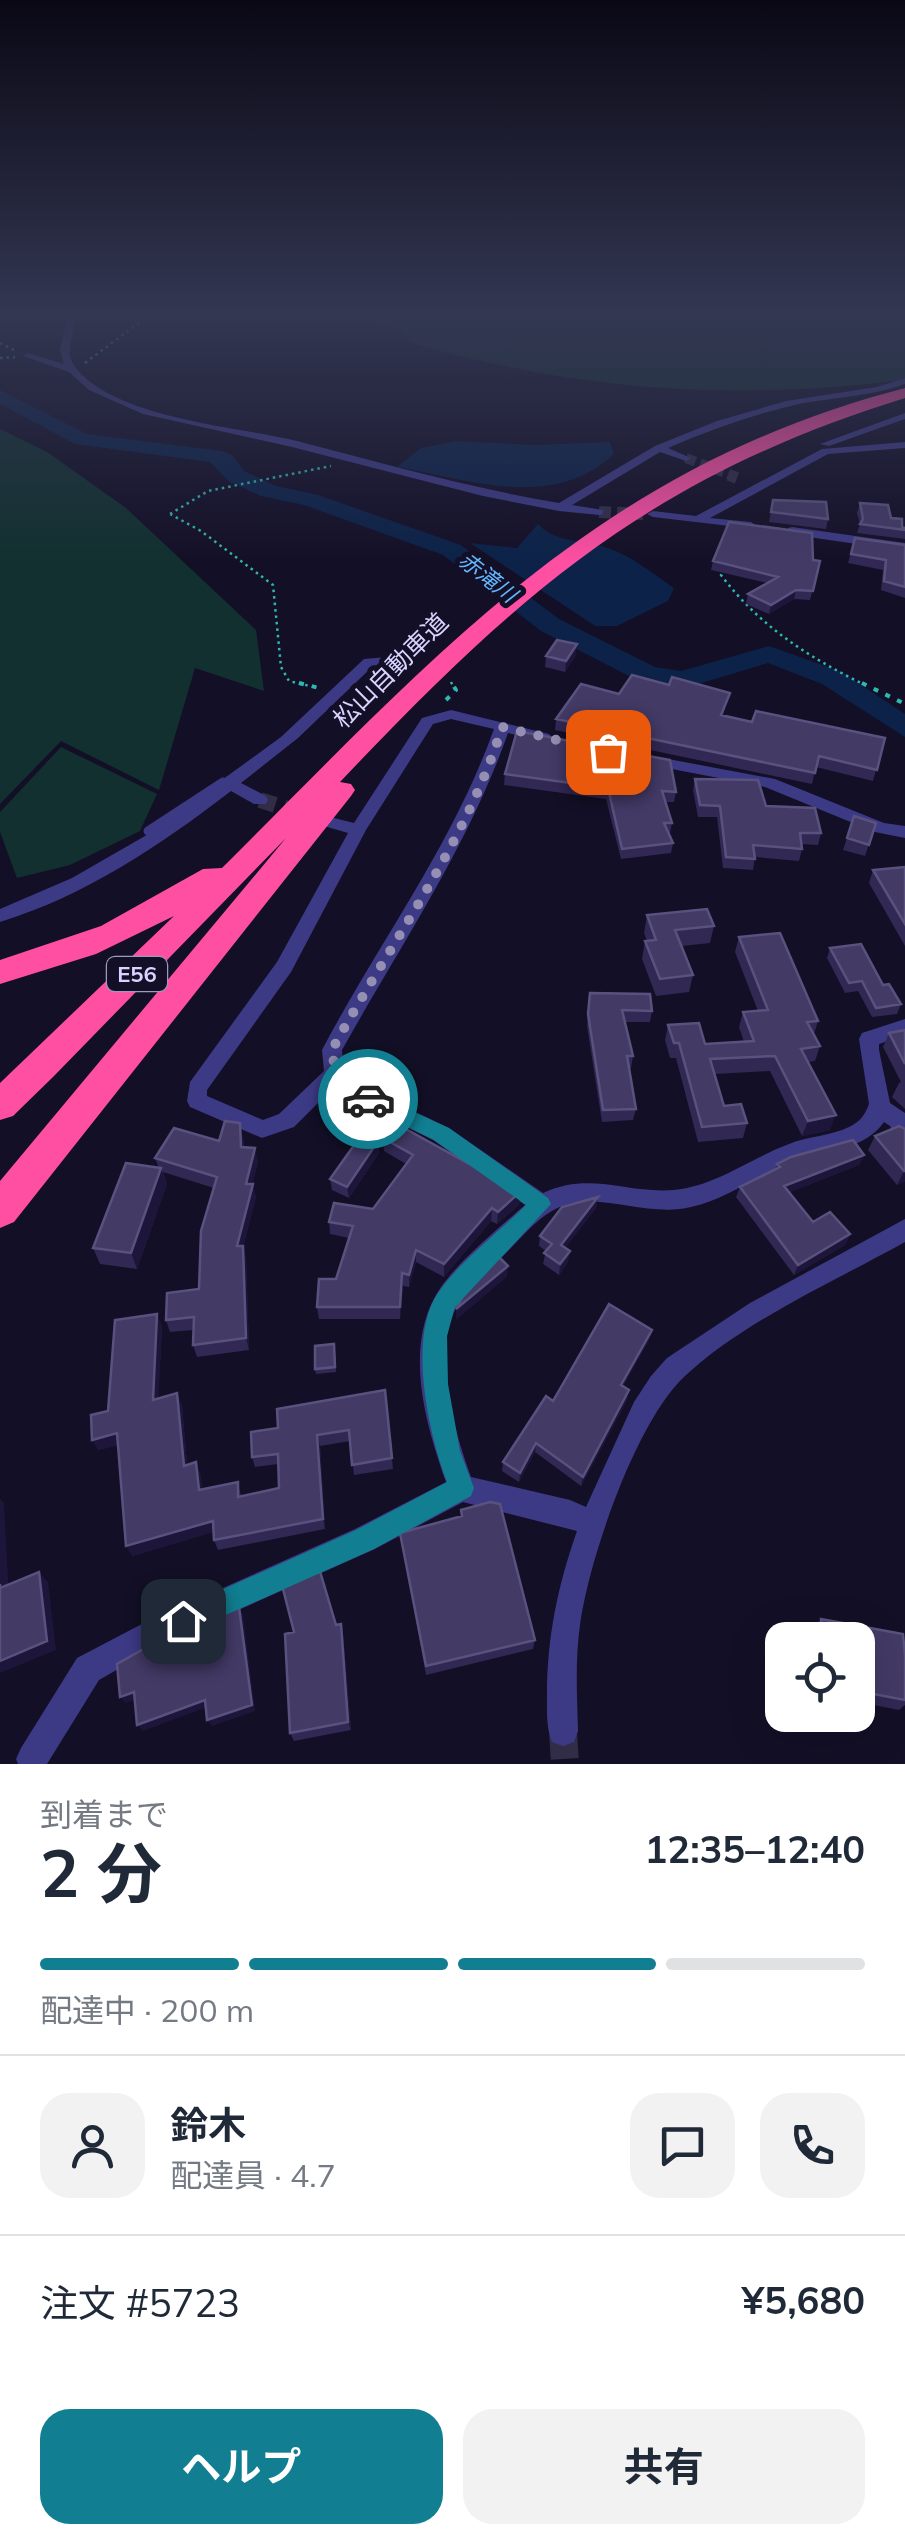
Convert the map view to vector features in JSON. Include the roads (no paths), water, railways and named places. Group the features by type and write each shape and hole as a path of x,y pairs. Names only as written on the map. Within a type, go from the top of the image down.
{"highway":[{"name":"松山自動車道","path":"0,1105 101,1011 270,837 452,667 503,607 599,522 721,460 847,410 889,398"},
{"path":"0,1210 452,667"},
{"path":"0,972 66,956 135,927 270,837"}],"street":[{"path":"115,398 482,495 559,508 599,522"},
{"path":"559,508 659,448 704,429 819,398"},
{"path":"826,451 822,446 905,416"},
{"path":"697,520 826,451 905,444"},
{"path":"659,448 686,458"},
{"path":"738,478 760,486"},
{"path":"653,514 762,527"},
{"path":"779,530 905,548"},
{"path":"0,916 102,872 230,784 306,725 337,692 349,688 369,662 387,661"},
{"path":"334,1074 286,1121 262,1129 197,1101 196,1088 284,967 358,830 427,721 442,714 555,739"},
{"path":"502,727 491,763 458,832 332,1050 334,1074 346,1088 442,1134 541,1204"},
{"path":"625,755 770,783 881,828 905,832"},
{"path":"230,784 260,800"},
{"path":"330,822 358,830"},
{"path":"462,1488 447,1451 436,1384 435,1336 445,1301 541,1204 584,1193 641,1202 679,1200 800,1149 850,1138 871,1124 879,1107 879,1085 866,1059 869,1039 905,1027"},
{"path":"879,1107 898,1120 905,1134"},
{"path":"563,1731 561,1662 568,1608 594,1524 649,1400 673,1368 768,1307 905,1230"},
{"path":"32,1759 88,1670 150,1635 365,1540 462,1488 570,1514 594,1524"}],"lane":[{"path":"148,832 220,782 230,784"}],"water":[{"path":"455,441 535,445 610,442 614,454 565,482 538,487 482,484 397,467 421,448"},
{"path":"538,524 561,538 605,547 632,559 674,588 668,601 617,626 595,626 470,543 517,548"}],"waterway":[{"name":"赤滝川","path":"4,398 82,440 214,456 224,460 236,476 269,491 310,500 452,550 550,625 647,674 682,680 769,654 832,678 905,728"}],"tunnel":[{"path":"686,458 736,477"},
{"path":"729,475 737,478"},
{"path":"599,512 643,514"},
{"path":"260,800 303,814"},
{"path":"563,1731 565,1764"}]}
